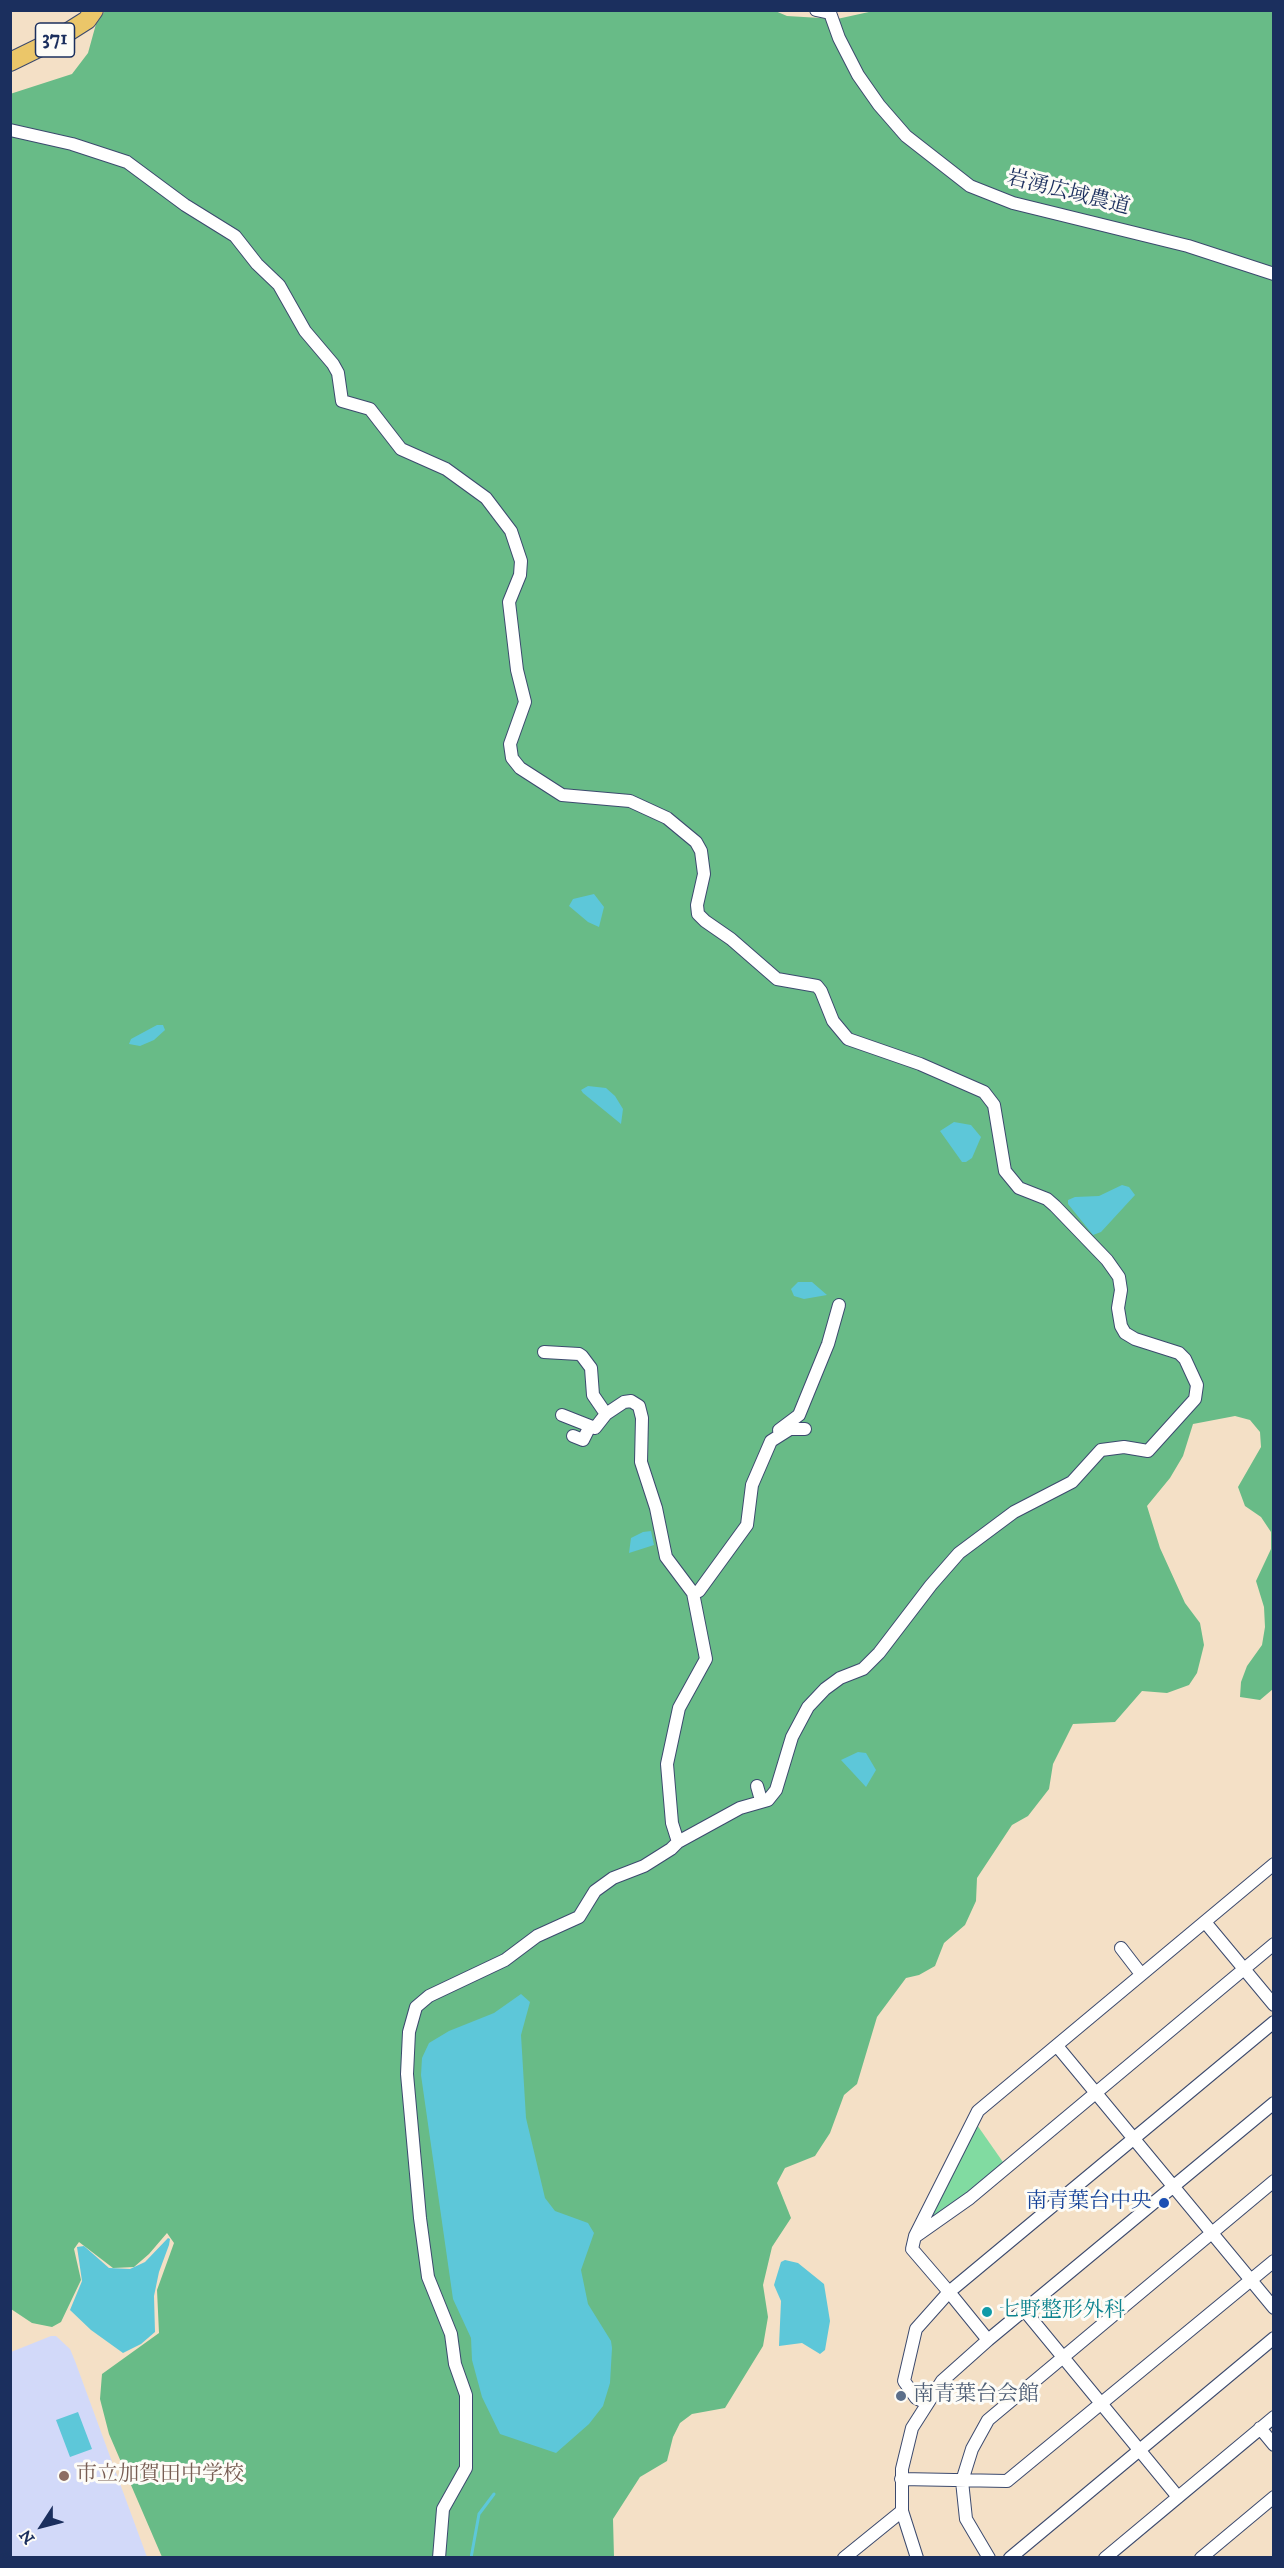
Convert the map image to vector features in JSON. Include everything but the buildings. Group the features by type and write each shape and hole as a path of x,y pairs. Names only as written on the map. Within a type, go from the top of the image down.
{"highway":[{"name":"371","path":"10,62 87,20 94,10"}],"street":[{"path":"816,10 830,12"},
{"name":"岩湧広域農道","path":"830,12 839,38 858,75 879,105 906,136 970,186 1013,203 1188,246 1274,274"},
{"path":"10,130 72,144 127,162 185,205 235,236 257,264 275,280 305,331 333,364 338,373 342,401 370,409 401,450 446,469 486,498 511,531 521,561 520,575 509,602 517,670 525,702 510,744 512,758 520,768 562,795 630,801 667,818 696,842 701,851 704,874 697,905 698,915 731,939 777,979 817,986 833,1021 848,1039 920,1064 984,1092 994,1106 1005,1171 1019,1188 1047,1199 1107,1260 1119,1277 1121,1290 1118,1308 1121,1326 1125,1333 1135,1339 1179,1353 1193,1374 1197,1385 1195,1399 1148,1450 1124,1448 1101,1450 1072,1482 1014,1512 954,1558 871,1661 863,1669 840,1678 825,1689 808,1707 792,1737 776,1790 768,1800 761,1800 740,1808 678,1842 670,1850 644,1866 613,1878 595,1891 579,1917 537,1936 505,1960 429,1996 416,2007 411,2019 407,2074 428,2277 451,2334 455,2364 466,2395 466,2468 443,2509 439,2558"},
{"path":"693,1593 699,1591 747,1525 752,1485 774,1434 799,1415 828,1344 839,1305"},
{"path":"544,1352 582,1356 591,1368 593,1395 605,1415"},
{"path":"562,1415 595,1428 605,1415 624,1402 631,1401 639,1406 642,1418 641,1462 656,1508 666,1557 693,1593 706,1659 679,1708 666,1775 672,1823 678,1842"},
{"path":"594,1403 605,1415"},
{"path":"573,1436 583,1440 590,1426"},
{"path":"771,1441 790,1429 805,1429"},
{"path":"757,1786 761,1800"},
{"path":"658,1824 672,1823"},
{"path":"988,2340 949,2292 915,2256 912,2249 915,2236 978,2111 1274,1863"},
{"path":"1205,1922 1274,2005"},
{"path":"915,2236 970,2198 1274,1944"},
{"path":"1121,1948 1141,1974"},
{"path":"926,2403 916,2398 904,2381 916,2329 949,2292 1274,2022"},
{"path":"1057,2046 1274,2308"},
{"path":"917,2558 902,2511 902,2479 906,2447 926,2403 942,2381 988,2340 1274,2103"},
{"path":"989,2558 966,2519 962,2481 972,2449 988,2420 1274,2181"},
{"path":"902,2479 1007,2481 1274,2261"},
{"path":"1025,2311 1178,2497"},
{"path":"1011,2558 1274,2338"},
{"path":"1105,2558 1274,2417"},
{"path":"1260,2428 1274,2445"},
{"path":"1201,2558 1274,2498"},
{"path":"844,2558 902,2511"}],"shaded area":[{"name":"市立加賀田中学校","path":"56,2336 70,2349 147,2557 11,2558 11,2352"}],"green space":[{"path":"773,10 787,16 837,19 878,10 1273,11 1273,1689 1260,1700 1240,1697 1241,1682 1247,1666 1262,1645 1265,1627 1264,1607 1256,1581 1271,1549 1271,1532 1261,1517 1245,1506 1238,1487 1261,1447 1260,1432 1250,1420 1235,1416 1193,1424 1183,1456 1170,1478 1147,1506 1160,1548 1185,1603 1200,1623 1204,1645 1197,1673 1189,1685 1167,1693 1142,1691 1115,1722 1073,1724 1053,1764 1049,1789 1028,1816 1012,1825 977,1878 976,1901 965,1925 944,1943 935,1966 919,1975 906,1978 877,2017 857,2084 844,2095 830,2133 815,2156 785,2168 777,2183 791,2218 772,2247 763,2285 768,2317 763,2346 725,2408 692,2414 680,2423 673,2437 667,2461 640,2477 613,2519 614,2557 162,2557 109,2434 100,2399 102,2374 159,2333 157,2290 174,2243 167,2233 134,2267 113,2268 79,2242 74,2249 81,2280 61,2322 52,2327 32,2323 11,2309 10,94 72,74 88,53 96,24 105,11"},
{"path":"975,2122 1005,2165 921,2230"}],"water":[{"path":"594,894 604,907 599,927 588,922 569,906 573,899"},
{"path":"157,1025 163,1025 165,1030 154,1040 140,1046 129,1044 131,1039"},
{"path":"588,1086 606,1088 615,1096 623,1109 621,1124 583,1093 581,1090"},
{"path":"954,1122 971,1125 981,1137 972,1158 966,1162 962,1162 940,1131"},
{"path":"1122,1185 1129,1187 1135,1195 1101,1232 1093,1235 1068,1204 1068,1200 1075,1197 1099,1196"},
{"path":"798,1282 812,1282 827,1295 804,1299 794,1296 791,1289"},
{"path":"651,1531 654,1545 629,1553 631,1538"},
{"path":"858,1752 866,1753 876,1770 866,1787 841,1760"},
{"path":"521,1994 530,2002 521,2035 526,2118 545,2198 555,2211 588,2223 594,2233 581,2270 588,2304 611,2341 612,2348 610,2383 603,2406 589,2424 556,2453 500,2434 482,2397 472,2360 471,2338 453,2299 421,2075 422,2058 429,2043 449,2031 494,2013"},
{"path":"168,2238 170,2239 169,2245 159,2272 154,2296 155,2332 141,2344 123,2353 91,2330 70,2310 82,2281 77,2247 84,2246 109,2268 130,2269 145,2262"},
{"path":"785,2260 798,2263 824,2284 830,2321 825,2350 820,2354 802,2343 779,2346 781,2301 774,2285 781,2262"},
{"path":"78,2412 92,2449 70,2457 56,2420"}],"waterway":[{"path":"471,2558 479,2514 494,2494"}],"place":[{"name":"南青葉台中央","path":"1164,2203"},
{"name":"七野整形外科","path":"987,2312"},
{"name":"南青葉台会館","path":"901,2396"},
{"name":"市立加賀田中学校","path":"64,2476"}]}
